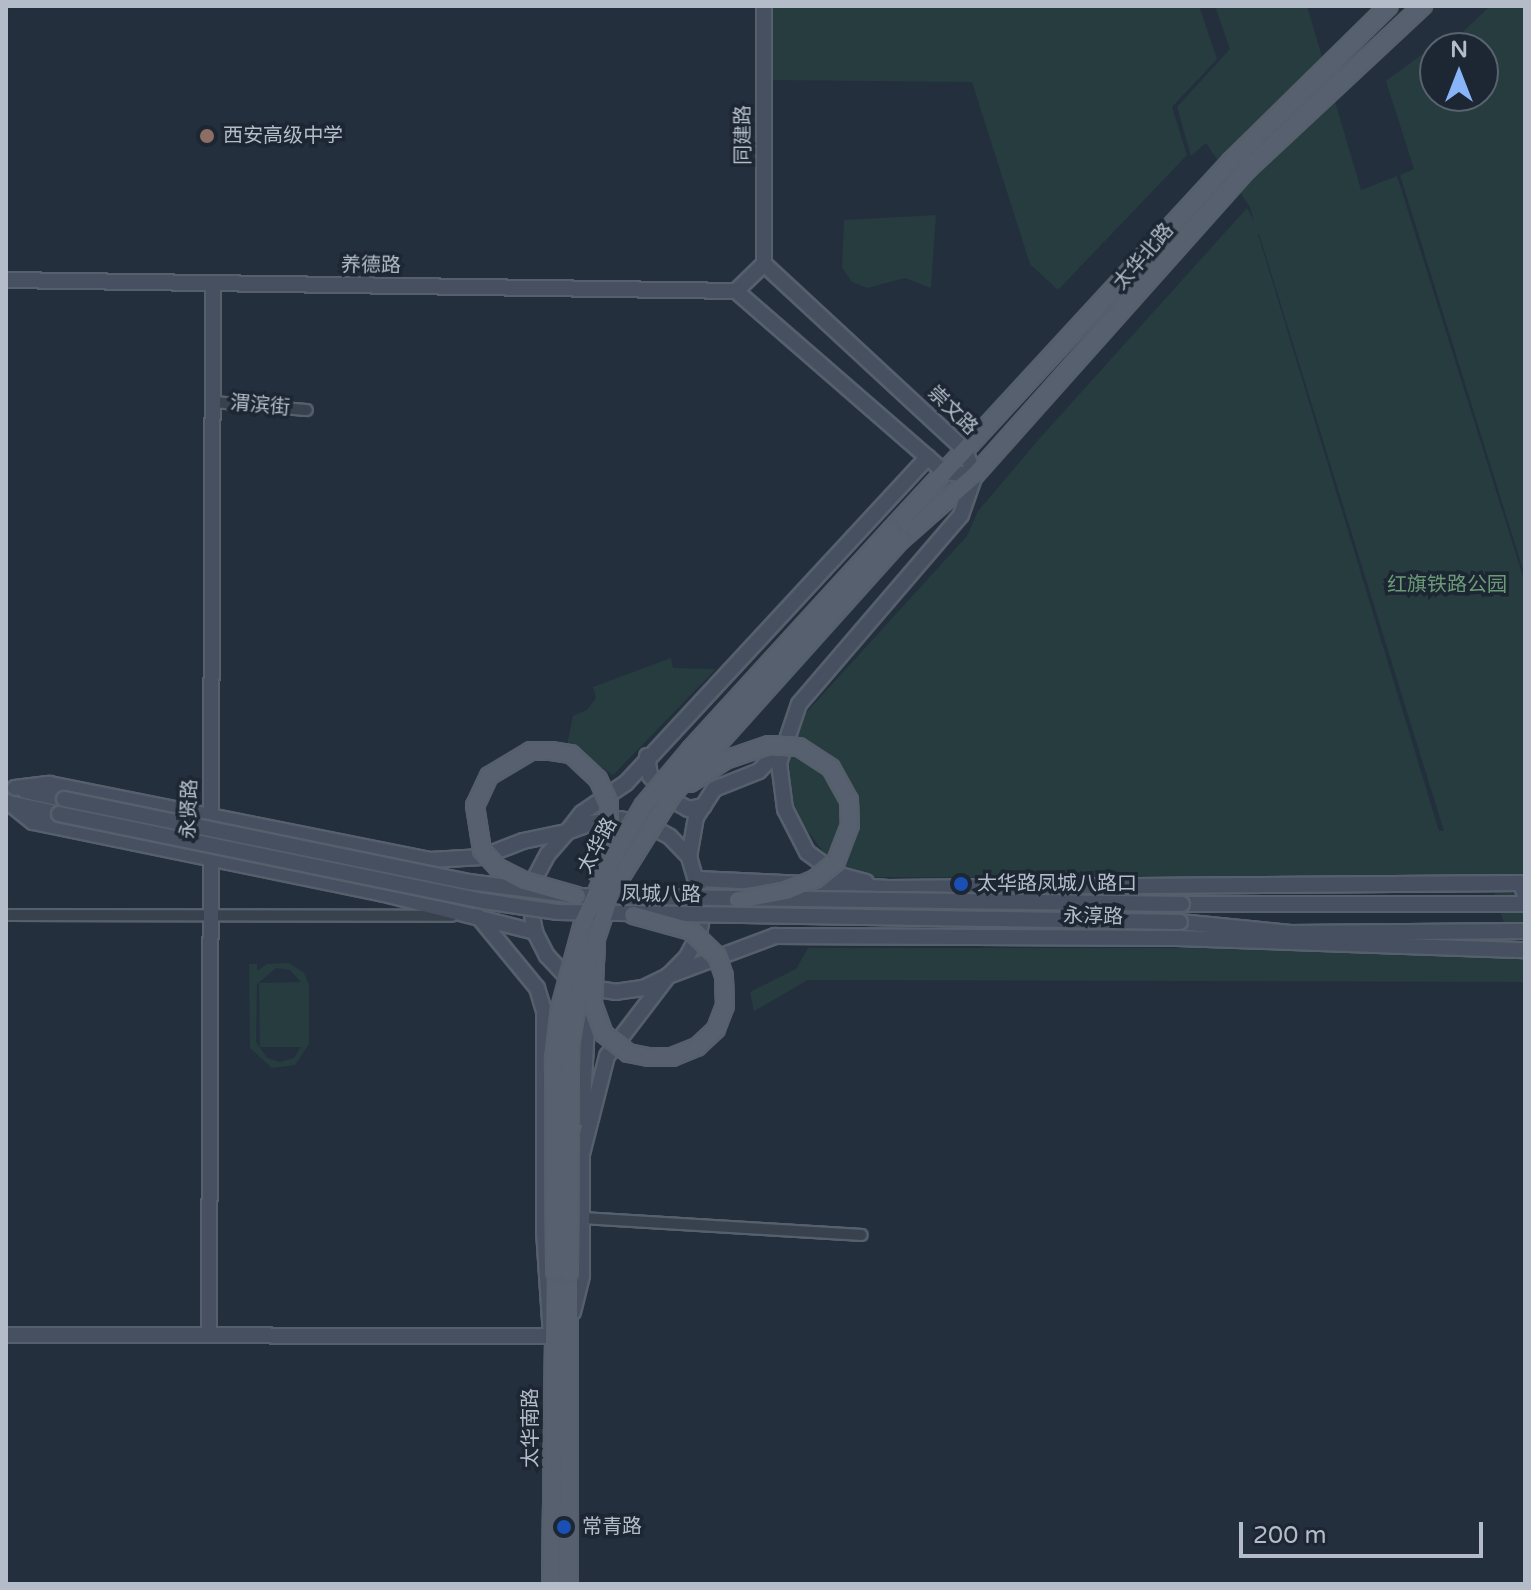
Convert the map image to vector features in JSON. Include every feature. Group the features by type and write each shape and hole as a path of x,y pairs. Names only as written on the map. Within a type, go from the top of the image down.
{"main road":[{"name":"太华北路","path":"896,535 964,449 1231,161 1389,6"},
{"name":"太华北路","path":"896,535 975,475 1249,168 1423,6"},
{"name":"太华路","path":"562,1273 570,1046 595,931 640,840 672,795 896,535"},
{"name":"太华路","path":"562,1273 554,1059 560,1008 575,950 611,861 643,806 896,535"},
{"path":"672,795 725,760 769,745 799,747 831,768 849,800 850,825 836,862 815,879 787,891 738,900"},
{"path":"575,950 577,925 609,834 609,804 598,779 571,754 531,751 505,763 480,789 476,827 482,850 498,868 524,881 577,896"},
{"path":"595,931 593,1004 604,1034 628,1053 649,1057 672,1057 697,1047 716,1029 725,1006 724,976 717,956 691,931 633,915"},
{"name":"太华南路","path":"551,1584 562,1273"},
{"name":"太华南路","path":"559,1336 569,1584"}],"street":[{"name":"同建路","path":"764,6 764,264"},
{"path":"764,264 736,291 944,472 975,475 961,515 799,704 779,763 785,809 807,852 837,874 886,888"},
{"name":"崇文路","path":"764,264 964,449 975,475"},
{"name":"养德路","path":"6,280 736,291"},
{"name":"永贤路","path":"209,1335 213,284"},
{"name":"渭滨街","path":"213,402 307,410"},
{"path":"668,976 643,988 616,992 589,987 556,965 535,932 530,905 535,878 582,813 626,783 647,756 928,457"},
{"path":"689,857 704,806 714,789 759,771 776,756 790,731"},
{"path":"647,756 650,776 672,800 688,809 704,806"},
{"path":"535,932 384,894 33,822 9,795 50,784 430,860 482,857 619,819 646,824 670,837 689,857 698,879 704,908 699,934 607,1056 582,1154"},
{"name":"凤城八路","path":"9,795 64,799 469,882 577,896 1182,904"},
{"name":"凤城八路","path":"9,795 59,814 484,901 633,915 1180,922 1290,933"},
{"path":"384,894 398,889 402,855"},
{"name":"永淳路","path":"698,879 886,888 941,884 1521,883 1524,899 1182,904"},
{"path":"938,935 929,925 929,893 941,884"},
{"path":"1245,885 1291,904"},
{"path":"6,915 477,915"},
{"path":"477,915 537,988 544,1011 544,1246 559,1336"},
{"path":"1177,938 1290,933 1525,931"},
{"name":"永淳路","path":"668,976 775,936 1177,938 1525,950"},
{"path":"559,1336 582,1275 583,1016 589,987"},
{"path":"583,1218 861,1235"},
{"path":"6,1335 559,1336"}],"green space":[{"path":"773,6 1199,6 1217,59 1172,107 1187,155 1058,290 1030,264 972,82 773,80"},
{"name":"红旗铁路公园","path":"1215,6 1307,6 1361,190 1397,176 1525,583 1525,988 1523,982 808,980 754,1011 750,992 796,969 808,948 1512,948 1490,879 842,877 846,866 826,855 796,816 787,770 794,726 967,536 978,511 1040,438 1247,208 1254,221 1250,207 1206,143 1191,156 1177,107 1230,49","holes":["1259,234 1444,831 1439,831"]},
{"path":"1490,6 1525,6 1525,576 1400,175 1414,169 1386,81 1419,57 1419,112 1499,112 1499,32 1463,32"},
{"path":"936,215 931,288 905,278 867,288 852,282 842,268 844,220"},
{"path":"671,658 673,668 716,669 613,775 567,745 573,716 587,710 596,698 593,687"},
{"path":"289,963 304,973 309,985 309,1044 295,1065 272,1068 250,1048 249,964 257,964 257,971 267,964","holes":["276,968 290,970 301,982 259,983 260,1047 301,1047 294,1058 280,1062 267,1058 256,1042 257,984"]}],"place":[{"name":"西安高级中学","path":"207,136"},
{"name":"太华路凤城八路口","path":"961,884"},
{"name":"常青路","path":"564,1527"}]}
